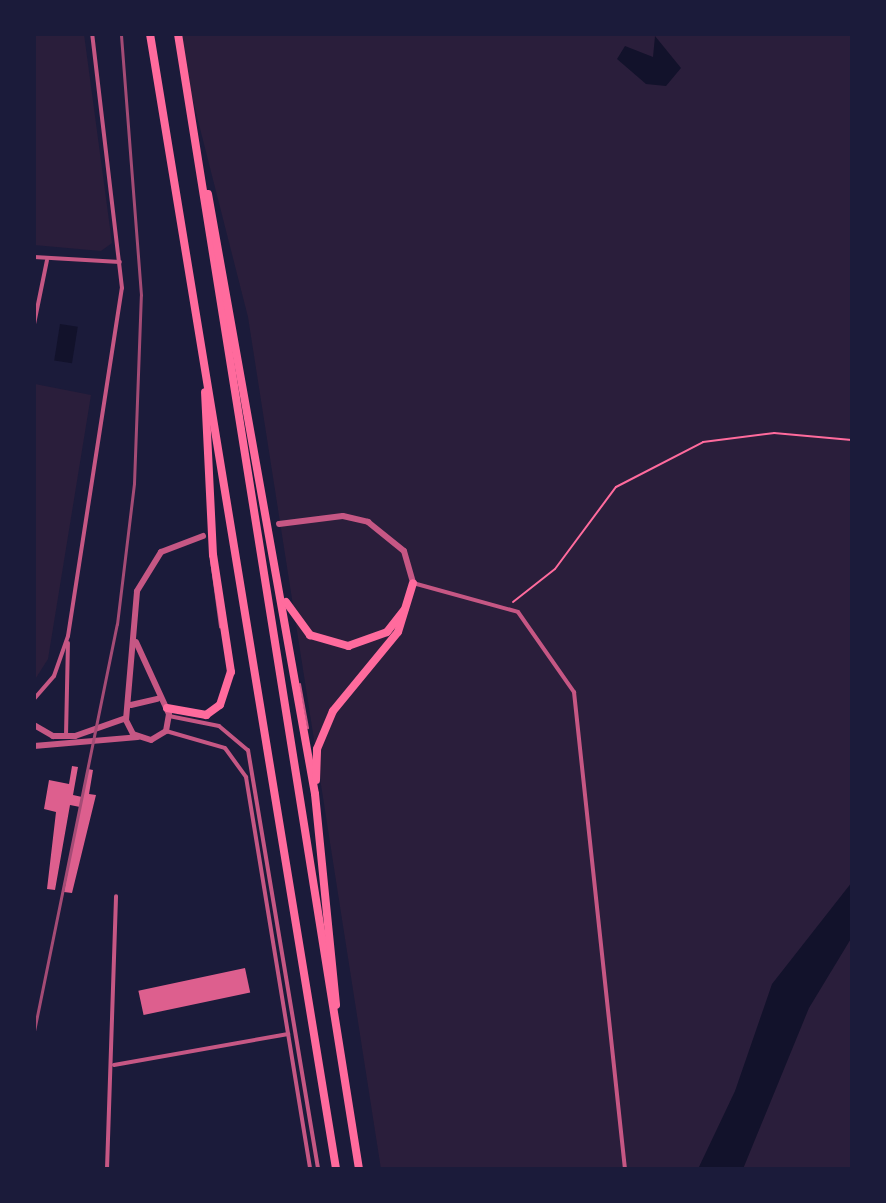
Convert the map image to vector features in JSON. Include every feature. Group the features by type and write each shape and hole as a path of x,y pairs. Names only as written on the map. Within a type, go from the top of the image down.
{"highway":[{"path":"150,34 336,1169"},
{"path":"178,34 359,1169"},
{"path":"202,180 279,579 315,794 339,990 335,1014"},
{"path":"168,712 199,717 220,705 231,672 213,555 207,383"},
{"path":"279,579 295,620 319,639 348,646 387,632 413,583"},
{"path":"315,794 317,749 333,711 398,632 413,583"}],"street":[{"path":"66,736 68,636 120,306 120,262 92,34"},
{"path":"34,257 120,262"},
{"path":"34,324 47,260"},
{"path":"279,524 343,516 368,522 404,551 413,583 510,606 551,651 579,709 625,1169"},
{"path":"126,718 130,706 144,572 170,545 203,536"},
{"path":"34,699 54,676 68,636"},
{"path":"136,642 157,699 168,712 219,726 248,750 318,1169"},
{"path":"130,706 157,699"},
{"path":"166,731 168,712"},
{"path":"34,725 66,736 126,718"},
{"path":"126,718 138,737"},
{"path":"34,746 138,737 151,740 166,731 225,748 246,777 310,1169"},
{"path":"107,1169 113,1065 116,896"},
{"path":"113,1065 288,1034"}],"path":[{"path":"510,606 555,569 593,511 629,480 703,442 739,434 852,440"}],"shaded area":[{"path":"34,34 84,34 112,243 101,251 34,245"},
{"path":"176,34 852,34 852,1169 381,1169 248,317"},
{"path":"655,36 681,68 666,86 646,84 617,59 625,46 653,57"},
{"path":"60,324 78,327 72,363 54,361"},
{"path":"35,384 91,395 48,659 34,681"},
{"path":"852,882 852,937 809,1008 743,1169 698,1169 735,1091 772,984"}],"building":[{"path":"72,766 78,767 73,795 82,797 88,769 93,770 89,794 96,795 72,893 64,892 80,807 70,805 55,890 47,889 56,812 44,809 49,780 69,784"},
{"path":"245,968 250,992 144,1015 138,991"}],"railway":[{"path":"34,1031 117,624 134,483 141,295 121,34"}]}
